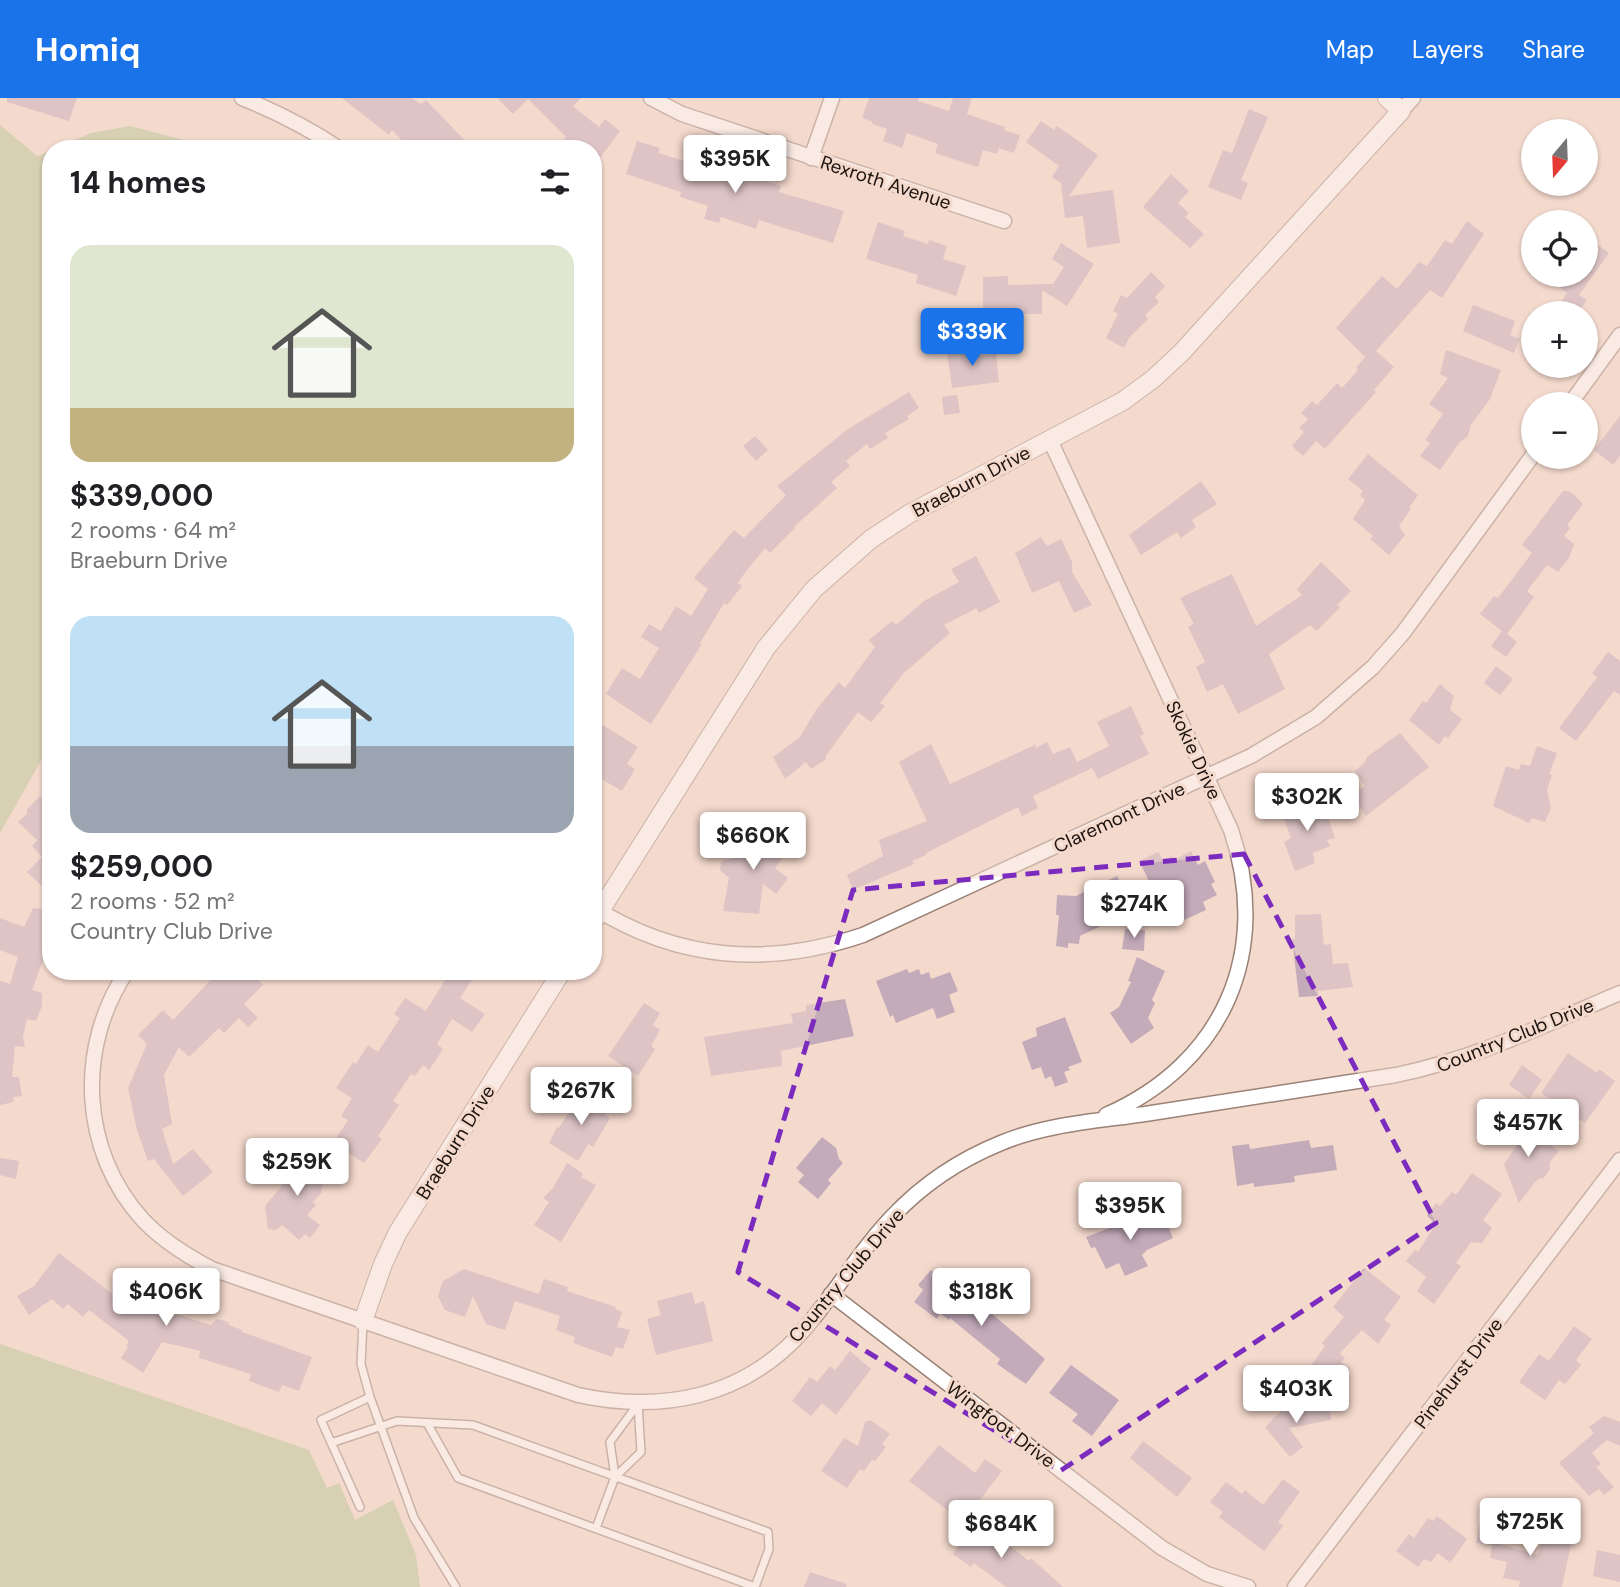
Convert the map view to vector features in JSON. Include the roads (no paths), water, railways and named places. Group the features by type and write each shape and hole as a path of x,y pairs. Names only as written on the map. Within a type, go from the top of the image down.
{"street":[{"path":"242,98 277,112 326,140"},
{"name":"Rexroth Avenue","path":"650,98 682,114 1004,221"},
{"path":"811,158 832,98"},
{"path":"1387,98 1407,105"},
{"name":"Braeburn Drive","path":"602,905 766,648 814,589 871,539 909,514 1123,401 1153,379 1181,353 1407,105"},
{"path":"1579,392 1620,335"},
{"name":"Skokie Drive","path":"1050,440 1231,830 1245,886 1247,916 1244,946 1233,985 1211,1030 1193,1055 1153,1090 1103,1116 1074,1125"},
{"name":"Claremont Drive","path":"602,916 665,942 724,954 771,955 829,946 863,935 1206,776 1284,737 1346,693 1373,667 1403,633 1523,469"},
{"name":"Country Club Drive","path":"122,980 104,1014 96,1041 91,1072 95,1127 113,1176 127,1200 159,1236 212,1269 578,1395 608,1402 638,1404 698,1396 747,1376 775,1357 800,1333 891,1218 913,1196 941,1174 971,1156 1003,1142 1027,1134 1074,1125 1396,1076 1436,1067 1472,1055 1620,993"},
{"name":"Braeburn Drive","path":"363,1321 383,1264 398,1232 556,980"},
{"name":"Pinehurst Drive","path":"1296,1587 1620,1160"},
{"name":"Wingfoot Drive","path":"831,1294 1161,1548 1207,1574 1248,1587"}],"lane":[{"path":"363,1321 361,1364 380,1426 414,1518 456,1587"},
{"path":"360,1507 321,1420 370,1397"},
{"path":"615,1476 610,1442 638,1404"},
{"path":"596,1528 615,1476 641,1451 638,1404"},
{"path":"331,1443 397,1421 473,1425 768,1532 769,1549 755,1587 458,1478 426,1423"}]}
